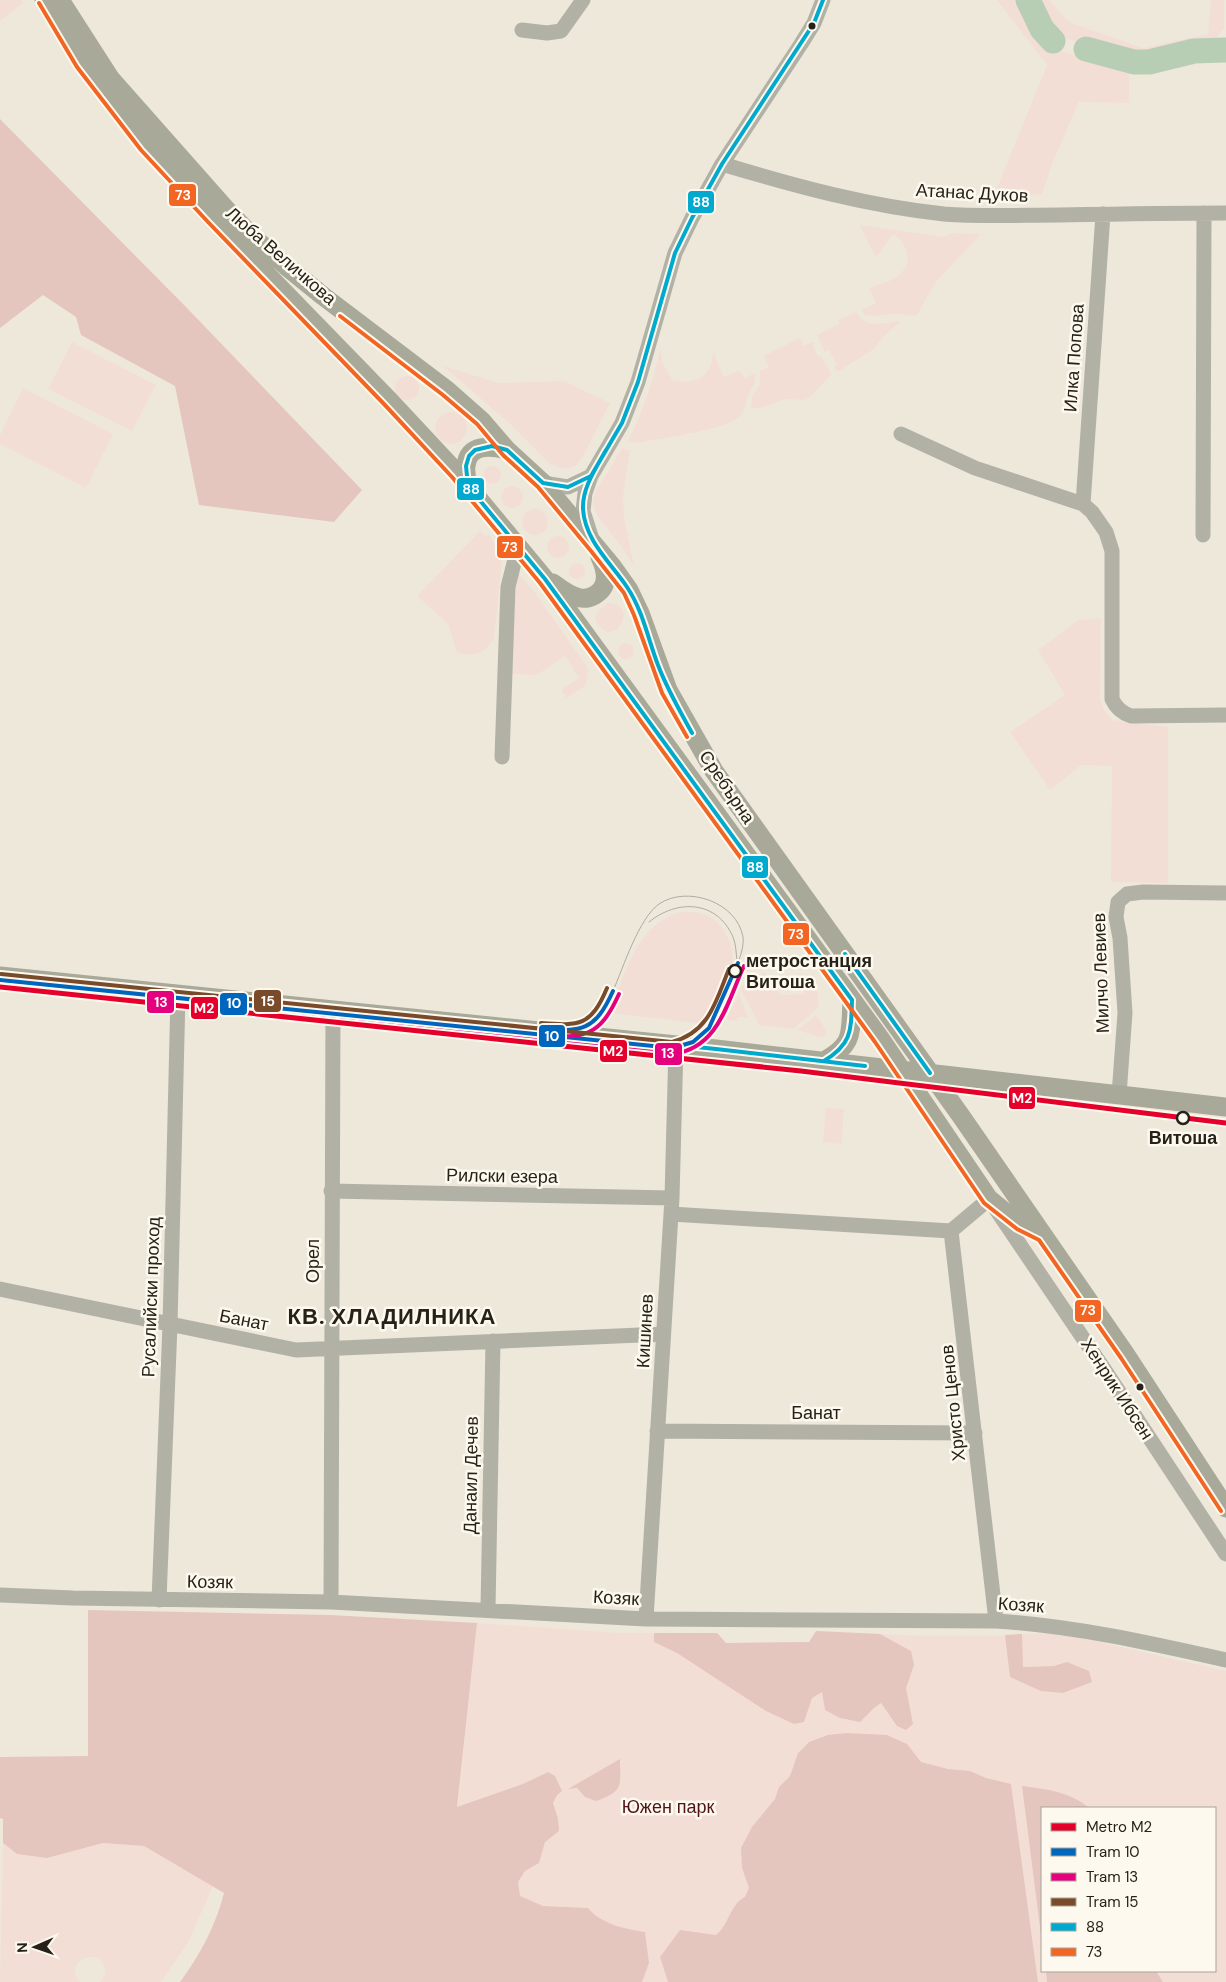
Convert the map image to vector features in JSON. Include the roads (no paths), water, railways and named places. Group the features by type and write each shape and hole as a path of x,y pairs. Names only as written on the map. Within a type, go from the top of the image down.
{"main road":[{"name":"Люба Величкова","path":"44,0 82,63 146,146 212,218 389,400 468,486"},
{"name":"Люба Величкова","path":"60,0 110,78 191,171 252,236 323,296 448,390 543,484 596,547"},
{"path":"468,486 466,466 469,456 475,450 492,446 507,450"},
{"name":"Сребърна","path":"468,486 545,579 902,1070"},
{"path":"545,579 576,597 586,599 599,593 606,577 596,547"},
{"name":"Сребърна","path":"596,547 629,590 640,613 668,690 714,772 930,1073"},
{"path":"0,976 676,1045 1226,1108"},
{"path":"824,1061 843,1049 847,1044 852,1000"},
{"name":"Хенрик Ибсен","path":"902,1070 989,1199 1020,1224 1043,1235"},
{"name":"Хенрик Ибсен","path":"930,1073 1126,1355 1226,1508"}],"street":[{"path":"522,30 547,33 561,31 583,0"},
{"name":"Сребърна","path":"596,547 583,511 585,493 591,476 622,424 638,382 675,253 722,164 802,44 814,23 823,0"},
{"name":"Атанас Дуков","path":"722,164 817,191 882,206 946,214 1002,216 1226,213"},
{"path":"1203,535 1204,213"},
{"name":"Илка Попова","path":"1083,504 1103,214"},
{"path":"901,434 975,468 1083,504 1096,516 1106,532 1112,551 1112,699 1115,706 1131,716 1226,715"},
{"path":"543,484 568,487 591,476"},
{"path":"502,758 508,587 514,563 524,552"},
{"name":"Милчо Левиев","path":"1119,1095 1124,1013 1120,938 1116,917 1118,902 1127,894 1143,892 1226,893"},
{"name":"Русалийски проход","path":"159,1600 170,1325 178,995"},
{"name":"Орел","path":"330,1602 333,1010"},
{"name":"Кишинев","path":"646,1618 672,1198 676,1045"},
{"name":"Рилски езера","path":"331,1191 672,1198"},
{"path":"671,1214 951,1231 989,1199"},
{"name":"Хенрик Ибсен","path":"989,1199 1226,1554"},
{"name":"Христо Ценов","path":"951,1231 996,1621"},
{"name":"Банат","path":"0,1289 296,1350 663,1334"},
{"name":"Данаил Дечев","path":"488,1609 493,1341"},
{"name":"Банат","path":"657,1431 975,1433"},
{"name":"Козяк","path":"0,1595 159,1600 330,1602 646,1618 996,1621 1075,1629 1138,1640 1226,1660"}],"waterway":[{"path":"1028,0 1042,29 1053,41"},
{"path":"1086,49 1134,62 1149,62 1194,51 1226,50"}],"tram line":[{"path":"613,991 632,944 645,920 659,904 683,896 709,900 731,914 739,925 743,937 743,947 738,963"},
{"path":"649,922 672,909 696,907 707,910 726,925 734,940 737,960"},
{"name":"10","path":"0,980 673,1048 693,1042 709,1028 738,963"},
{"name":"13","path":"0,986 673,1054 689,1050 701,1043 711,1033 726,1008 744,966"},
{"name":"15","path":"1,974 672,1042 695,1031 703,1023 715,1003 729,969"},
{"name":"15","path":"541,1023 566,1024 583,1021 595,1010 607,988"},
{"name":"10","path":"541,1029 567,1030 586,1026 600,1014 613,991"},
{"name":"13","path":"541,1035 569,1036 589,1032 605,1019 619,994"}],"metro line":[{"name":"M2","path":"0,987 801,1071 1226,1123"}],"place":[{"name":"метростанция Витоша","path":"735,971"},
{"name":"Витоша","path":"1183,1118"}],"district":[{"name":"КВ. ХЛАДИЛНИКА","path":"392,1316"}],"park label":[{"name":"Южен парк","path":"668,1807"}]}
